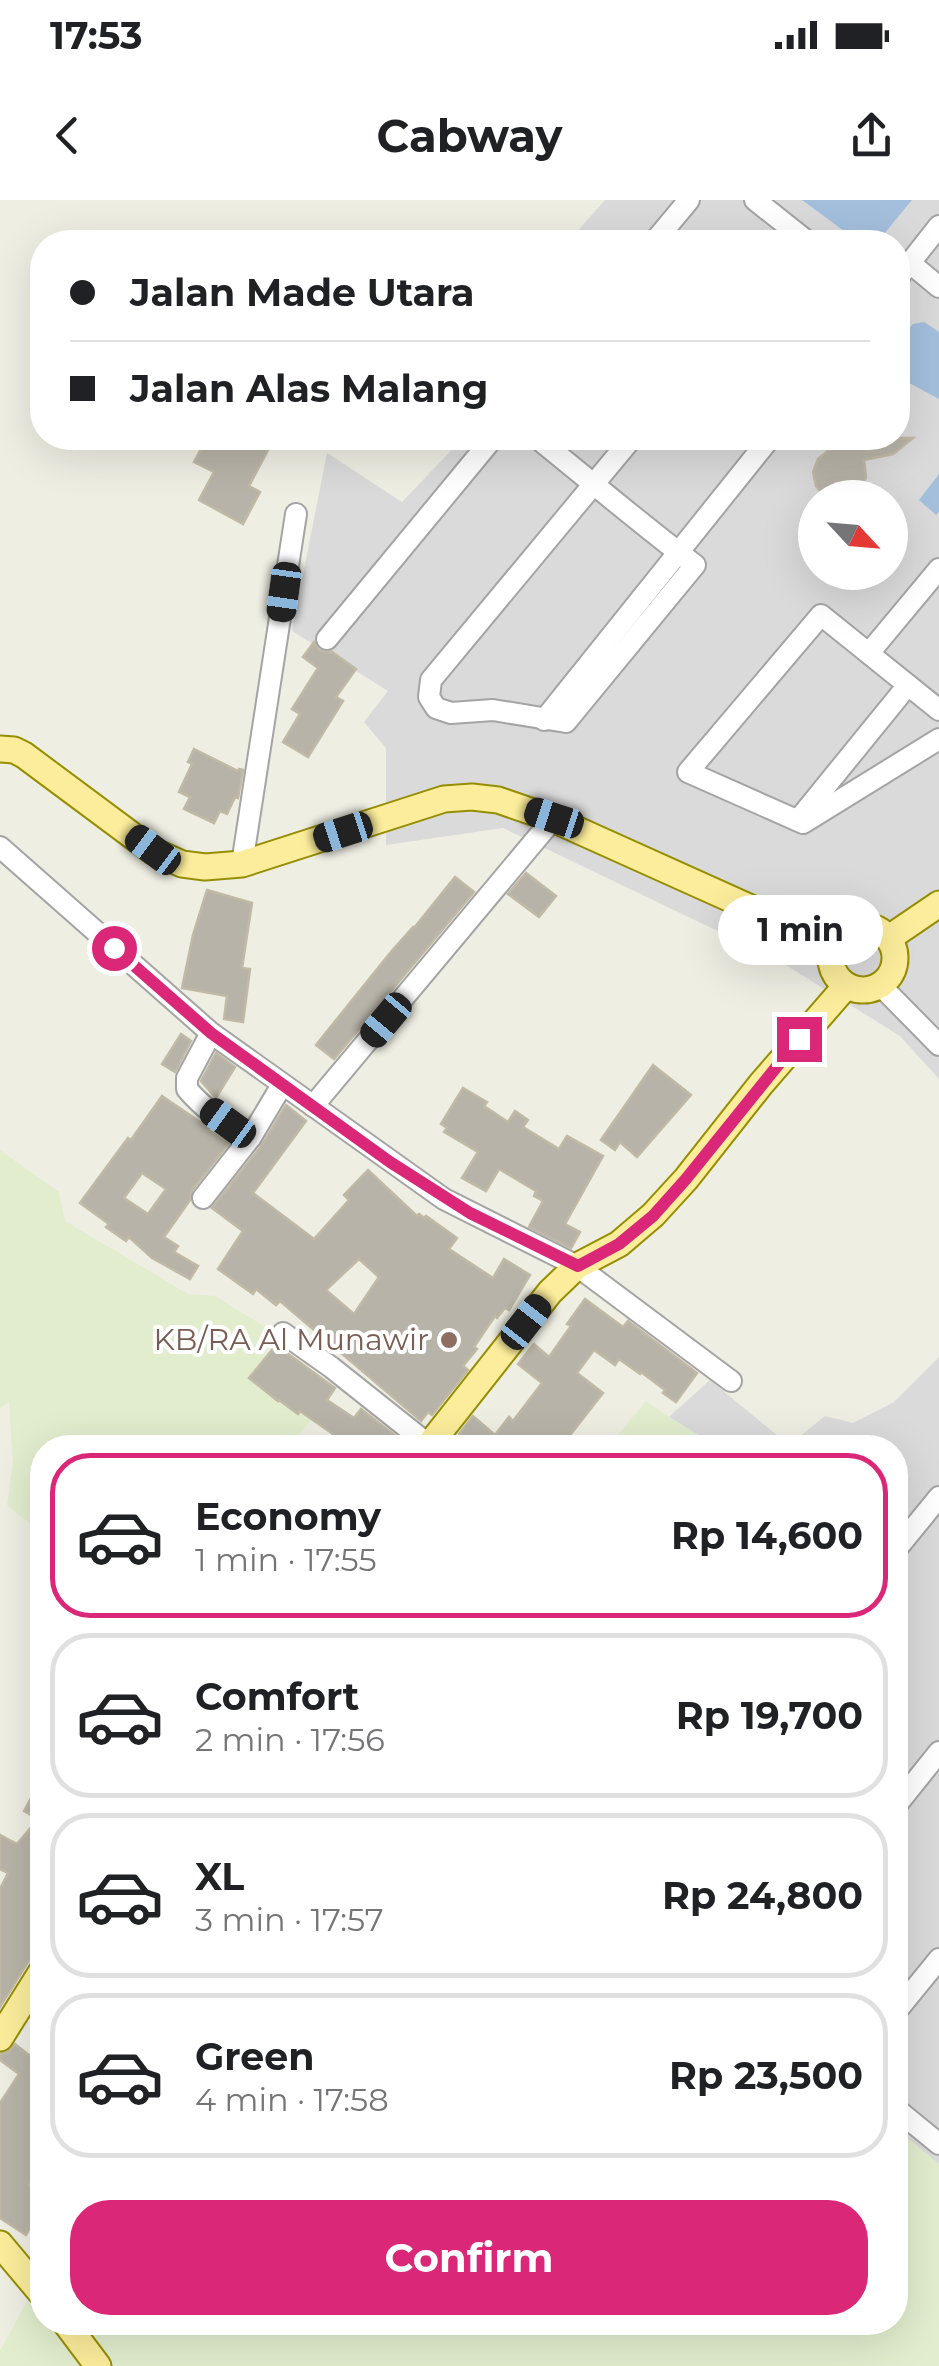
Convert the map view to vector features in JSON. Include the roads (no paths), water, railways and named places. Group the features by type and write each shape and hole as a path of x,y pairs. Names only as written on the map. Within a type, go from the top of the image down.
{"main road":[{"path":"0,749 24,755 165,858 182,864 242,864 444,799 472,796 554,818 834,945"},
{"path":"889,938 939,904"},
{"path":"860,926 876,928 889,938 896,955 892,972 880,986 863,990 846,986 832,968 834,945 844,932 860,926"},
{"path":"437,1435 550,1292 578,1266 619,1244 653,1216 846,986"},
{"path":"0,2038 30,1990"},
{"path":"0,2244 30,2280"},
{"path":"74,2335 98,2366"}],"street":[{"path":"664,230 689,200"},
{"path":"755,200 789,230"},
{"path":"910,262 939,226"},
{"path":"910,273 939,287"},
{"path":"327,638 483,450"},
{"path":"551,450 678,552"},
{"path":"622,450 431,680 429,697 436,708 451,714 492,710 544,720 760,450"},
{"path":"242,864 296,514"},
{"path":"869,653 939,569"},
{"path":"939,710 822,614 688,772 804,823 939,739"},
{"path":"798,821 908,685"},
{"path":"314,1106 554,818"},
{"path":"0,846 170,1000 282,1085 444,1199 578,1266 731,1381"},
{"path":"880,986 939,1045"},
{"path":"211,1033 187,1078 188,1089 200,1103 250,1137"},
{"path":"203,1198 250,1137 282,1085"},
{"path":"283,1333 414,1435"},
{"path":"908,1535 939,1497"},
{"path":"908,1791 939,1752"},
{"path":"908,1997 939,1959"},
{"path":"908,2119 939,2144"}],"water":[{"path":"802,200 912,200 887,230 843,230"},
{"path":"924,322 939,332 939,399 910,383 913,324"},
{"path":"939,474 939,512 936,515 919,500"}],"place":[{"name":"KB/RA Al Munawir","path":"449,1340"}]}
